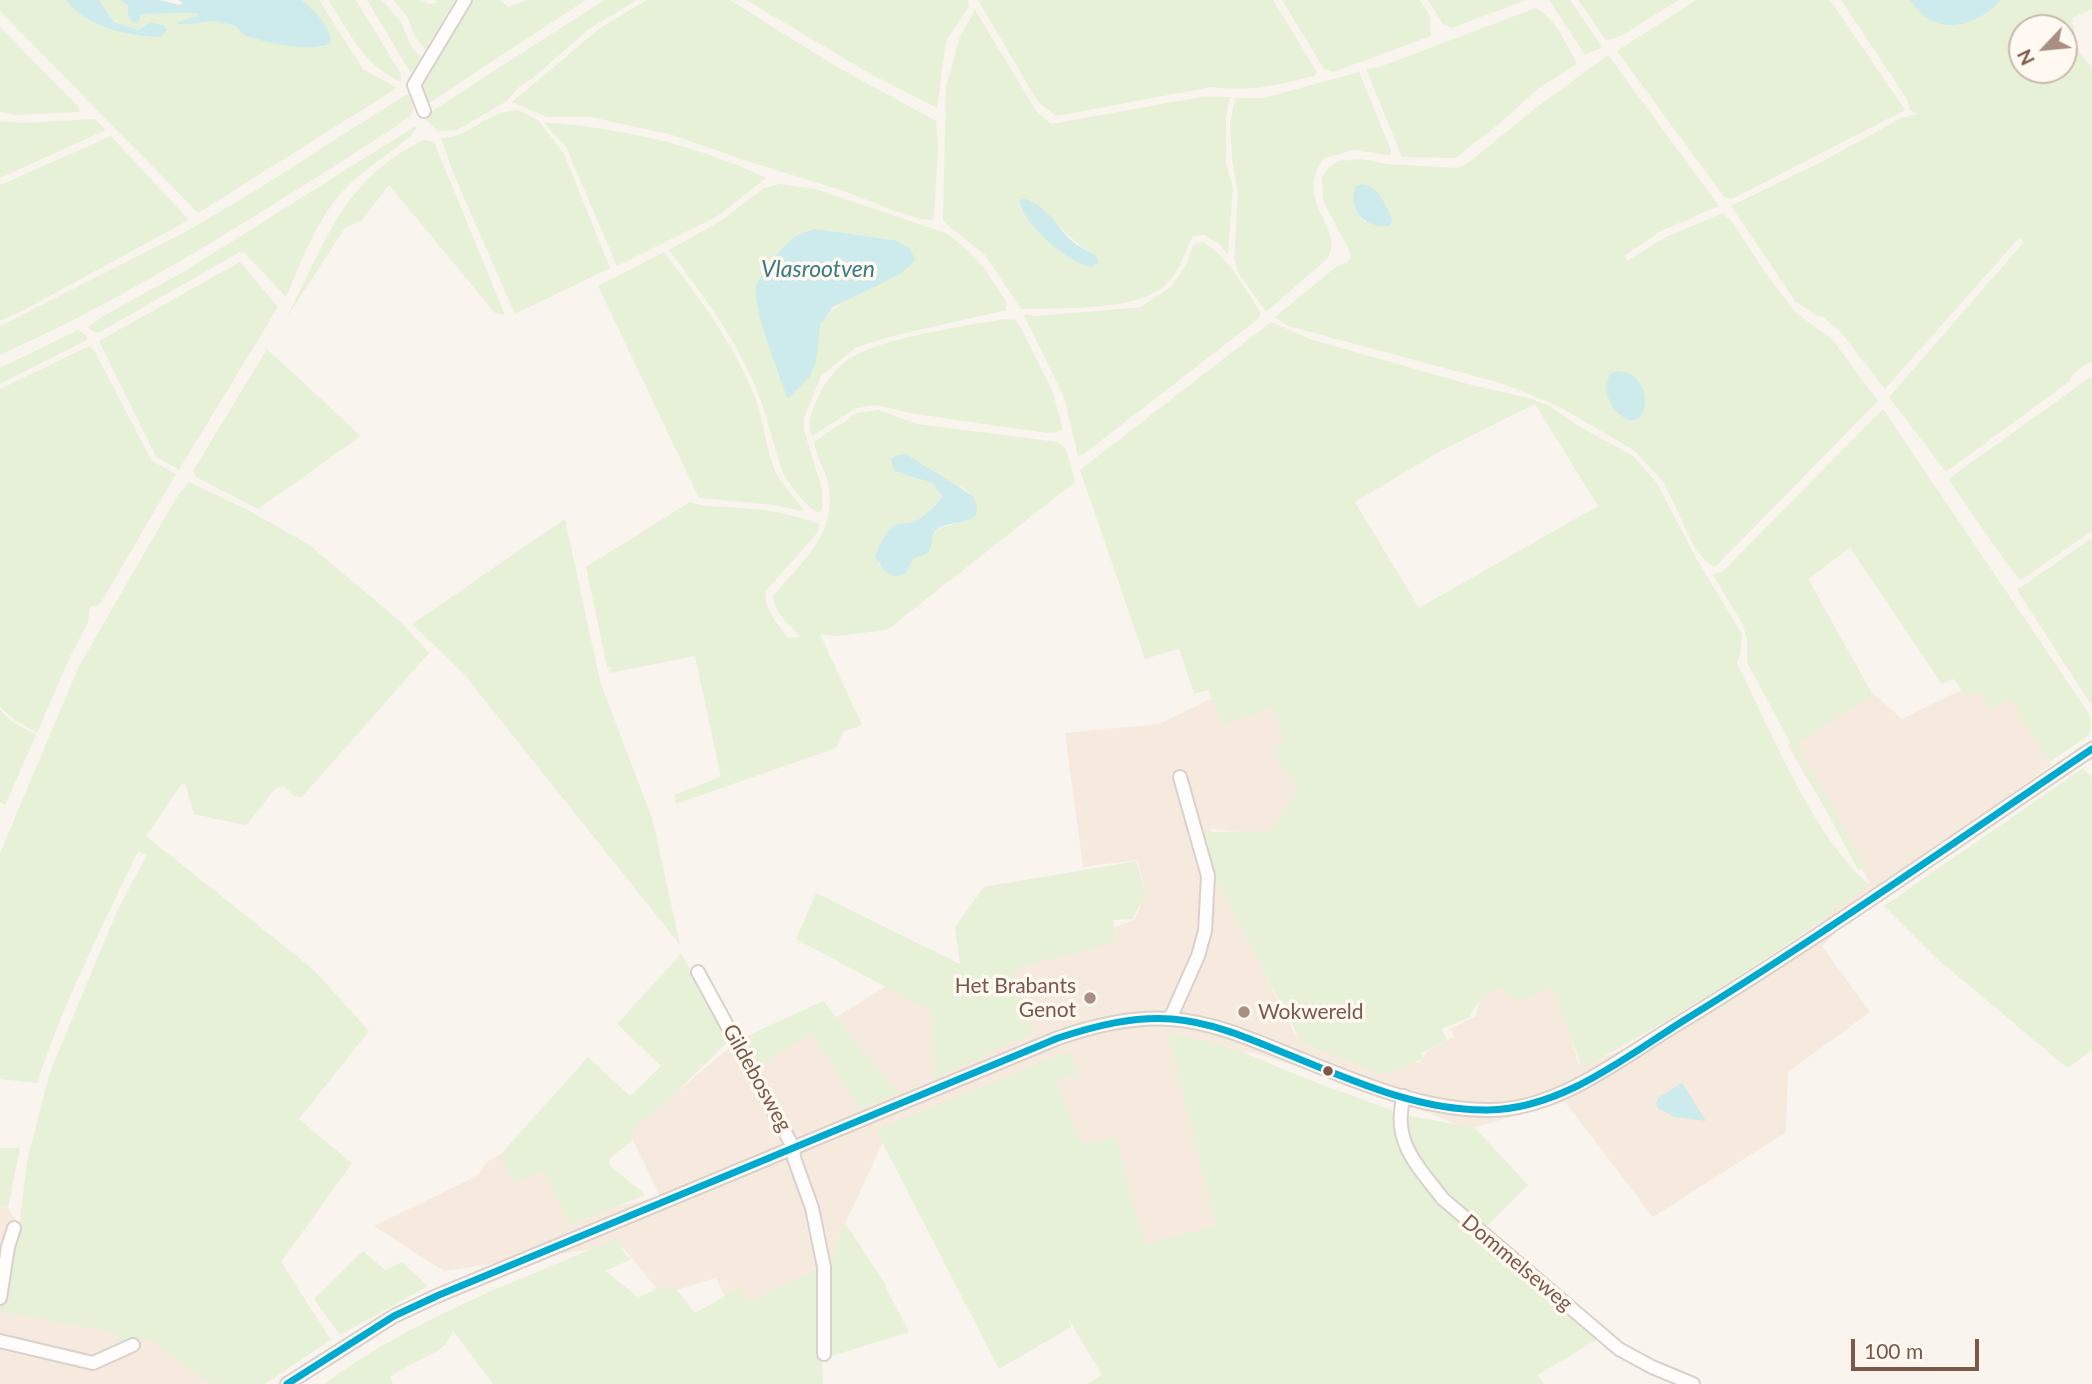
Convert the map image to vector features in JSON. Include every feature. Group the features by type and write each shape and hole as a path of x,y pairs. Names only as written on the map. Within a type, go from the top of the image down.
{"street":[{"path":"424,111 414,85 466,0"},
{"path":"287,1384 394,1316 793,1147 860,1124 1082,1030 1129,1020 1170,1019 1234,1031 1404,1096 1455,1109 1492,1110 1533,1103 1586,1080 1733,991 2092,749"},
{"path":"1170,1019 1198,956 1205,931 1208,877 1180,777"},
{"name":"Gildebosweg","path":"698,972 793,1147 794,1158 812,1208 824,1267 824,1354"},
{"name":"Dommelseweg","path":"1404,1096 1399,1120 1401,1135 1422,1171 1443,1199 1619,1349 1652,1367 1693,1384"},
{"path":"0,1298 8,1247 14,1228"},
{"path":"0,1341 93,1363 133,1345"}],"shaded area":[{"path":"1978,682 2016,693 2051,765 1886,883 1822,946 1870,1012 1788,1072 1786,1132 1653,1217 1565,1102 1468,1129 1369,1088 1257,1054 1177,1042 1220,1229 1078,1265 887,1133 839,1237 829,1282 736,1318 716,1278 661,1294 621,1245 444,1271 374,1226 477,1176 486,1162 511,1149 549,1161 576,1217 660,1196 629,1132 742,1037 754,1061 805,1036 890,984 1010,969 1116,941 1115,927 1134,920 1146,894 1137,860 1083,867 1065,733 1159,724 1223,693 1273,698 1304,793 1277,835 1210,829 1221,883 1295,1035 1419,1063 1429,1049 1454,1037 1450,1029 1476,1016 1481,994 1506,981 1553,979 1579,1065 1647,1042 1733,990 1870,883 1787,745 1873,693 1902,719"},
{"path":"0,1207 8,1208 19,1224 211,1384 0,1384"}],"green space":[{"path":"0,0 66,0 83,15 103,26 147,37 152,37 163,25 151,22 138,30 114,22 99,0 120,0 128,5 129,18 144,14 196,13 197,18 183,25 203,21 225,22 251,37 295,46 322,47 323,22 302,0 319,0 363,69 397,88 198,213 0,11"},
{"path":"328,0 356,0 401,74 401,82 377,67 358,47"},
{"path":"367,0 382,0 401,22 411,46 422,58 412,72 410,72"},
{"path":"393,0 421,0 429,4 437,3 435,0 455,0 426,50 415,37 407,16"},
{"path":"470,0 500,0 508,7 528,0 586,0 429,103 423,90 429,69"},
{"path":"604,0 637,0 589,29 532,79 520,86 507,101 457,130 438,131 427,121 426,115"},
{"path":"647,0 730,0 832,64 936,121 938,147 932,220 895,211 847,192 672,135 591,117 547,117 512,102 600,28"},
{"path":"746,0 968,0 969,7 946,41 937,108 869,73"},
{"path":"978,0 1273,0 1317,72 1314,76 1276,85 1238,89 1211,87 1056,116 1038,102"},
{"path":"1282,0 1420,0 1430,16 1431,36 1333,72 1324,69"},
{"path":"1428,0 1526,0 1452,28 1443,24"},
{"path":"1549,0 1570,0 1602,47 1585,55"},
{"path":"1578,0 1679,0 1619,37 1606,40"},
{"path":"1696,0 1830,0 1905,110 1732,199 1724,197 1617,51"},
{"path":"1841,0 1910,0 1931,20 1955,25 1979,18 2001,0 2092,0 2092,9 2078,15 2008,14 2008,84 2078,84 2078,51 2092,68 2092,363 2073,374 2070,381 1946,472 1889,397 2023,243 2020,237 1885,389 1839,330 1795,301 1731,206 1825,160 1901,118 1918,114 1910,110 1907,99"},
{"path":"1536,8 1555,25 1577,64 1540,87 1499,124 1455,158 1402,157 1366,69 1379,67"},
{"path":"975,10 1037,112 1051,124 1201,97 1230,97 1226,117 1226,164 1233,187 1228,255 1220,245 1205,235 1193,236 1173,276 1151,295 1095,307 1021,309 985,255 943,221 946,87 960,36","holes":["1032,201 1090,252 1079,262 1047,240 1020,208"]},
{"path":"0,27 80,108 78,112 15,115 0,112"},
{"path":"1608,55 1719,206 1661,231 1625,255 1627,261 1666,237 1723,213 1733,223 1764,271 1796,313 1832,339 1878,401 1715,567 1696,550 1664,483 1635,451 1558,406 1504,384 1288,326 1275,317 1351,258 1323,201 1322,177 1329,168 1338,161 1363,159 1387,164 1456,168 1467,164 1529,113","holes":["1368,185 1381,197 1393,220 1365,222 1358,214 1354,200 1356,186"]},
{"path":"1359,72 1391,150 1390,155 1354,150 1324,158 1316,174 1314,188 1316,201 1330,235 1328,258 1266,312 1239,274 1234,259 1238,195 1230,123 1235,98 1264,98"},
{"path":"409,95 414,108 410,116 394,128 152,277 52,331 0,355 0,326 187,231"},
{"path":"518,110 538,120 564,154 610,268 515,314 454,175 441,138 460,134 496,115"},
{"path":"95,119 106,130 0,178 0,121 21,123"},
{"path":"543,122 600,128 685,147 766,178 718,216 617,266 566,147"},
{"path":"417,127 411,136 359,176 333,202 310,241 286,297 245,253 240,252 100,332 96,333 88,327 185,271"},
{"path":"111,136 187,221 0,321 0,185"},
{"path":"424,140 434,142 505,315 495,313 389,185 362,220 345,228 287,317 339,215 355,193 374,173 396,156"},
{"path":"779,184 815,189 946,233 985,269 1006,301 1006,310 857,347 821,376 804,418 804,430 822,489 822,509 818,512 802,499 783,473 751,376 719,320 669,250 722,220 764,188","holes":["814,229 894,240 900,274 845,301 827,316 818,332 813,364 799,385 777,370 758,305"]},
{"path":"1202,242 1220,254 1235,273 1261,313 1258,319 1078,456 1064,397 1023,314 1037,316 1141,307 1171,287 1187,263 1193,245"},
{"path":"664,252 703,304 737,358 758,407 773,466 803,509 801,511 774,505 699,498 598,286"},
{"path":"240,262 278,307 179,470 156,457 99,341"},
{"path":"1003,319 1015,320 1022,330 1052,390 1063,429 1046,433 909,413 878,405 856,408 812,436 810,418 820,393 834,372 846,361 876,346 912,336"},
{"path":"1271,322 1313,340 1550,406 1575,424 1633,456 1657,483 1696,558 1742,634 1737,663 1795,782 1830,840 1870,885 1729,982 1582,1068 1553,988 1517,1001 1501,987 1495,990 1482,999 1470,1017 1442,1029 1447,1040 1421,1053 1422,1059 1383,1075 1301,1042 1217,881 1203,832 1270,831 1299,789 1272,752 1284,739 1273,707 1223,725 1208,690 1194,694 1179,649 1145,659 1080,470","holes":["1535,404 1598,506 1419,608 1355,502 1435,454"]},
{"path":"78,330 87,336 87,340 0,384 0,368"},
{"path":"89,346 94,350 152,461 176,474 102,601 98,606 90,606 88,622 37,733 0,707 0,389"},
{"path":"267,349 361,436 258,509 196,477 193,471"},
{"path":"2092,376 2092,531 2021,580 1948,479"},
{"path":"1883,409 2085,708 2091,724 2089,735 2050,762 2009,698 1992,710 1978,690 1966,697 1954,679 1942,684 1850,548 1808,579 1873,695 1797,743 1865,867 1858,870 1747,662 1747,639 1743,625 1713,575 1723,571"},
{"path":"879,410 917,424 1058,442 1066,449 1075,482 887,630 836,636 820,634 862,725 843,732 836,748 676,804 674,795 721,777 695,656 609,673 611,667 607,667 586,567 690,502 773,512 810,521 819,524 818,532 766,591 769,610 788,638 801,637 780,614 773,596 814,548 827,521 828,483 814,442 857,413","holes":["894,471 964,488 973,496 976,506 963,521 937,530 932,546 913,559 906,573 895,577 878,564 899,524 911,524 928,512 942,496 932,483"]},
{"path":"189,482 246,509 308,544 402,623 429,653 302,797 294,796 284,786 276,788 244,825 194,814 185,783 146,836 313,969 369,1031 299,1119 352,1163 281,1262 331,1340 265,1384 211,1384 147,1338 117,1351 115,1332 1,1312 17,1245 27,1161 50,1072 117,911 147,855 138,851 71,994 37,1083 0,1079 0,853 79,666 178,495"},
{"path":"565,519 600,681 653,821 680,945 463,673 412,624"},
{"path":"2092,538 2092,706 2017,590"},
{"path":"0,710 13,722 36,735 5,805 0,802"},
{"path":"2083,768 2092,777 2092,1050 2066,1067 1936,958 1884,906"},
{"path":"1136,861 1146,895 1132,919 1113,920 1117,942 1013,969 1033,1033 935,1079 931,1011 796,939 816,893 960,964 955,927 984,887"},
{"path":"681,954 731,1039 660,1108 633,1129 632,1141 609,1159 610,1166 646,1195 570,1225 544,1170 514,1183 500,1155 588,1057 630,1096 661,1066 617,1024"},
{"path":"823,1001 899,1094 860,1109 812,1033 758,1066 743,1038"},
{"path":"1168,1034 1237,1050 1392,1110 1395,1132 1410,1162 1598,1339 1538,1375 1544,1384 1087,1384 1102,1375 1068,1318 1071,1327 999,1369 876,1130 1069,1051 1079,1073 1055,1081 1081,1142 1096,1144 1115,1135 1145,1244 1216,1226"},
{"path":"1406,1115 1475,1128 1528,1185 1484,1229 1444,1193 1421,1165 1407,1133"},
{"path":"0,1148 20,1148 8,1208 0,1207"},
{"path":"844,1221 886,1285 909,1332 832,1356 828,1276"},
{"path":"618,1238 625,1254 632,1259 606,1271 638,1297 662,1287 665,1290 673,1285 695,1313 740,1288 748,1302 817,1269 823,1384 493,1384 453,1331 439,1350 390,1376 393,1384 324,1384 429,1320"},
{"path":"363,1251 385,1270 402,1262 428,1286 340,1335 314,1299"}],"water":[{"path":"66,0 99,0 114,22 138,30 151,22 163,25 167,30 161,37 109,29 85,17"},
{"path":"120,0 159,0 180,5 183,3 178,0 302,0 325,25 331,43 313,47 289,46 247,36 235,26 219,22 186,25 176,23 197,16 196,13 144,14 134,23 128,16 128,5"},
{"path":"1910,0 2001,0 1979,18 1955,25 1931,20"},
{"path":"1362,184 1373,188 1381,197 1393,220 1389,226 1372,224 1356,210 1356,186"},
{"path":"1020,198 1043,209 1072,241 1097,257 1099,263 1090,266 1079,263 1057,248 1034,228 1021,207"},
{"name":"Vlasrootven","path":"815,229 894,240 909,248 915,259 900,274 833,307 820,325 816,362 810,376 788,399 763,327 756,289 775,256 793,239"},
{"path":"1617,371 1629,374 1638,381 1643,390 1644,410 1640,417 1633,420 1623,417 1615,410 1606,390 1610,374"},
{"path":"906,454 973,496 977,506 976,515 972,518 936,530 928,552 913,559 906,573 895,577 883,569 875,556 884,537 894,525 917,521 942,496 932,483 894,471 891,459"},
{"path":"1682,1083 1706,1121 1674,1117 1658,1108 1658,1098"}],"transit line":[{"path":"287,1384 394,1316 439,1295 1058,1038 1100,1026 1157,1018 1213,1026 1380,1091 1434,1105 1488,1110 1543,1100 1569,1090 1620,1062 1893,885 2092,749"}],"place":[{"name":"Het Brabants Genot","path":"1090,998"},
{"name":"Wokwereld","path":"1244,1012"}]}
